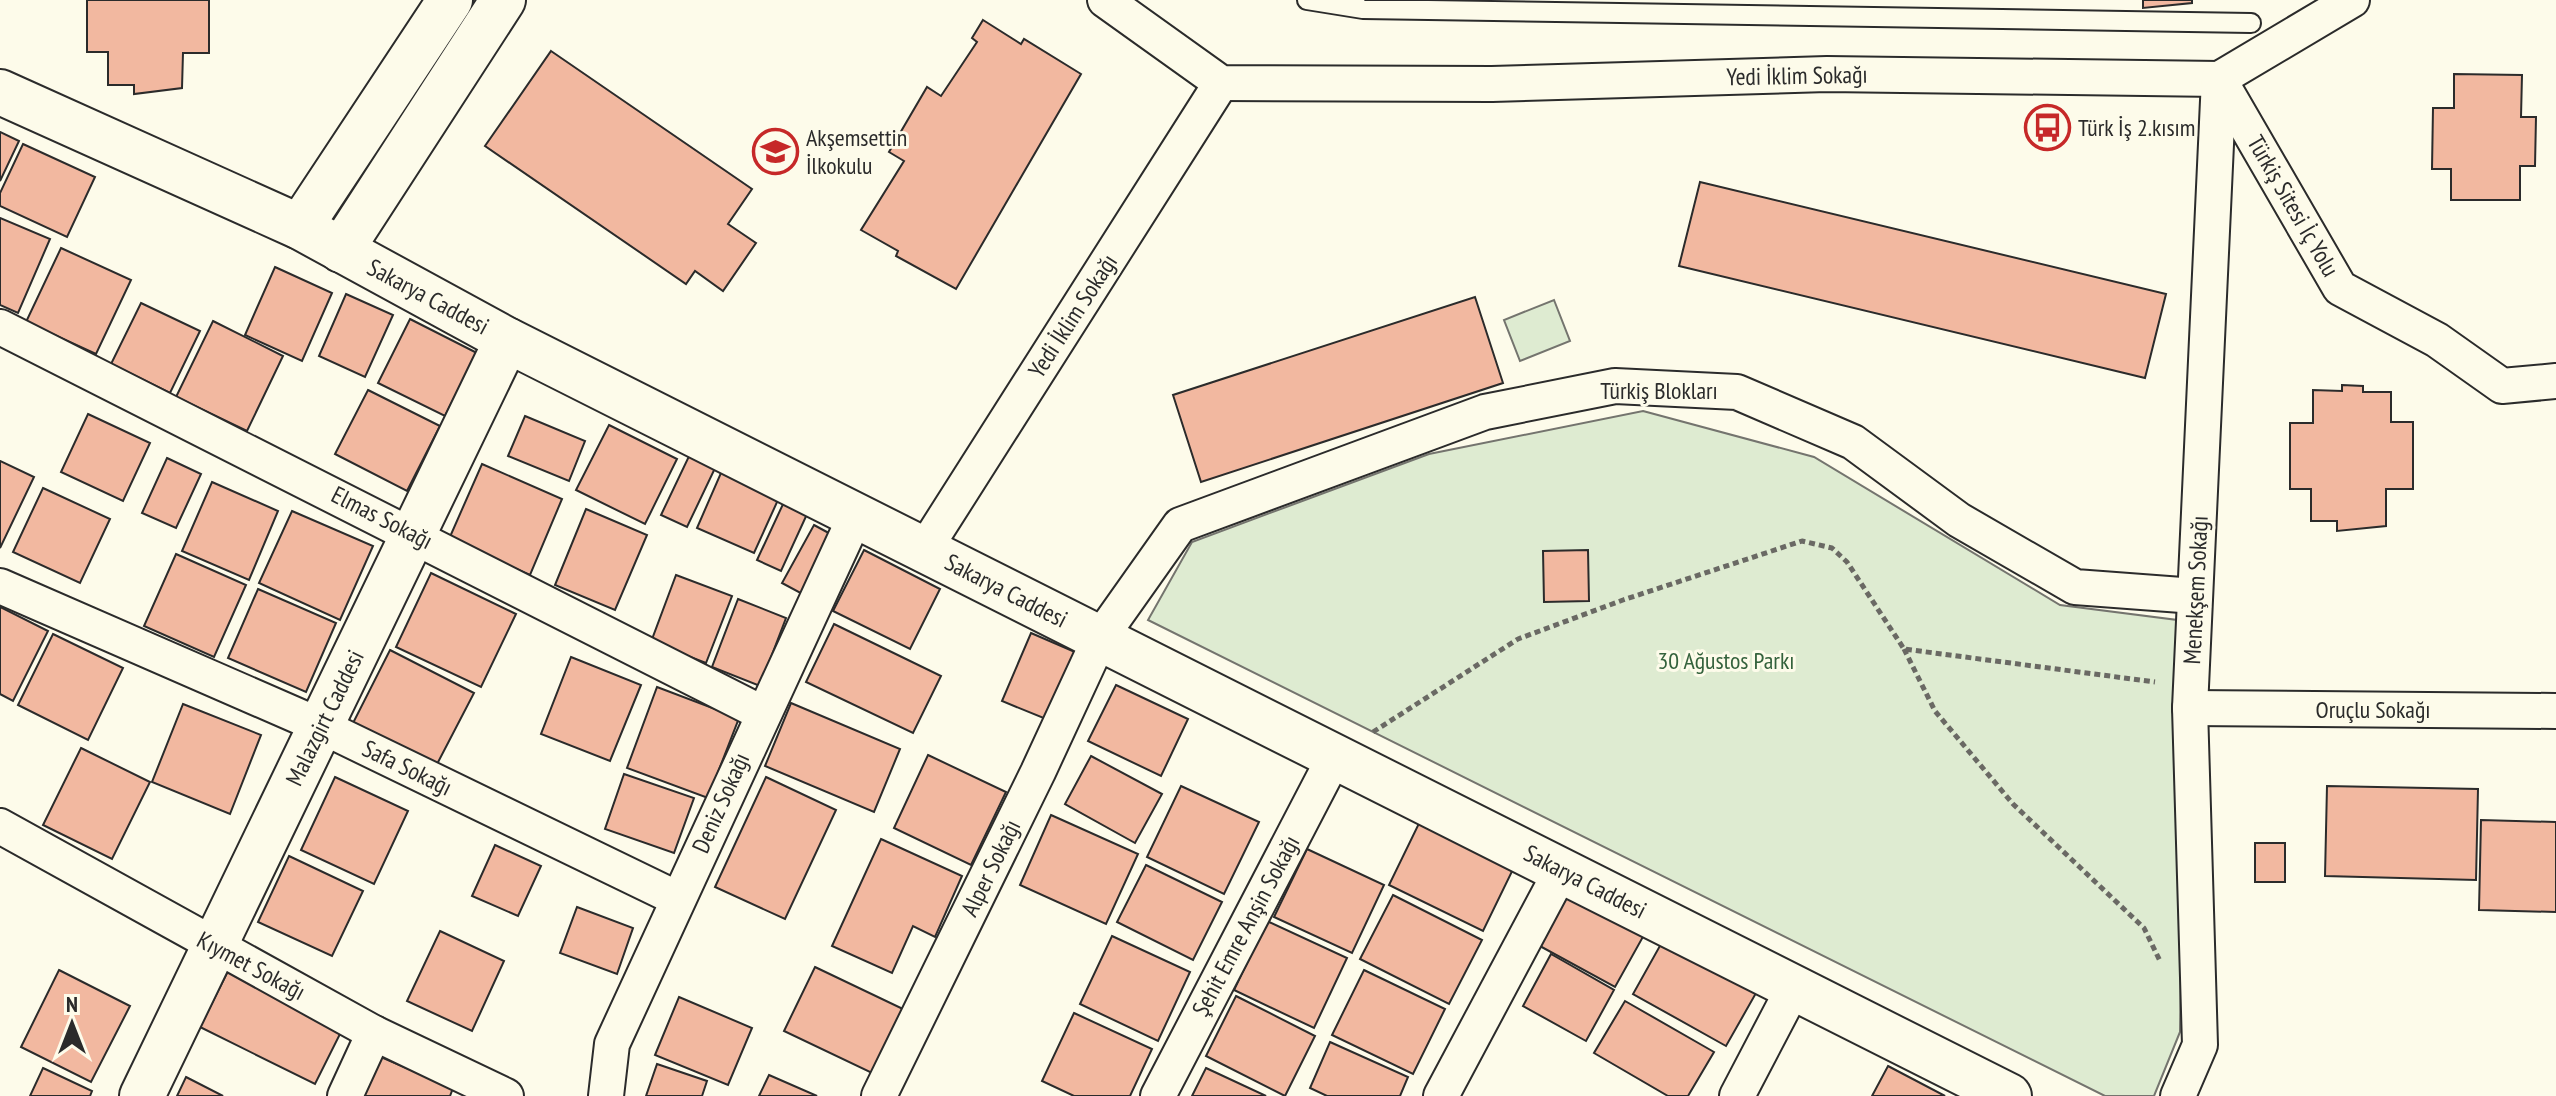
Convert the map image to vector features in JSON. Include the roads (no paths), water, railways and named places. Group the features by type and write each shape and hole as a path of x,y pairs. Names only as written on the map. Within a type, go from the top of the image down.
{"street":[{"path":"300,227 450,0"},
{"path":"341,250 503,0"},
{"path":"1105,0 1221,83"},
{"path":"2219,79 2352,0"},
{"name":"Yedi İklim Sokağı","path":"924,550 1221,83 1492,84 1827,74 2219,79"},
{"name":"Türkiş Sitesi İç Yolu","path":"2219,79 2340,288 2437,340 2502,386 2556,381"},
{"name":"Menekşem Sokağı","path":"2178,1096 2200,1045 2190,697 2219,79"},
{"name":"Sakarya Caddesi","path":"0,92 300,227 507,340 2009,1096"},
{"name":"Elmas Sokağı","path":"0,327 414,534 762,713"},
{"name":"Malazgirt Caddesi","path":"142,1096 507,340"},
{"name":"Türkiş Blokları","path":"1100,638 1180,525 1485,412 1615,386 1737,392 1853,442 1959,520 2075,587 2195,596"},
{"name":"Deniz Sokağı","path":"606,1096 612,1044 762,713 856,515"},
{"name":"Safa Sokağı","path":"0,586 321,726 678,899"},
{"name":"Alper Sokağı","path":"879,1096 1100,638"},
{"name":"Oruçlu Sokağı","path":"2190,697 2556,711"},
{"name":"Şehit Emre Anşin Sokağı","path":"1158,1096 1335,756"},
{"name":"Kıymet Sokağı","path":"0,826 374,1033 506,1096"},
{"path":"1441,1096 1561,871"},
{"path":"1737,1096 1794,987"},
{"path":"345,1096 374,1033"}],"lane":[{"path":"1307,0 1363,9 1788,7 2251,23"}],"place":[{"name":"Türk İş 2.kısım","path":"2047,128"},
{"name":"Akşemsettin İlkokulu","path":"775,152"}],"park label":[{"name":"30 Ağustos Parkı","path":"1726,661"}]}
